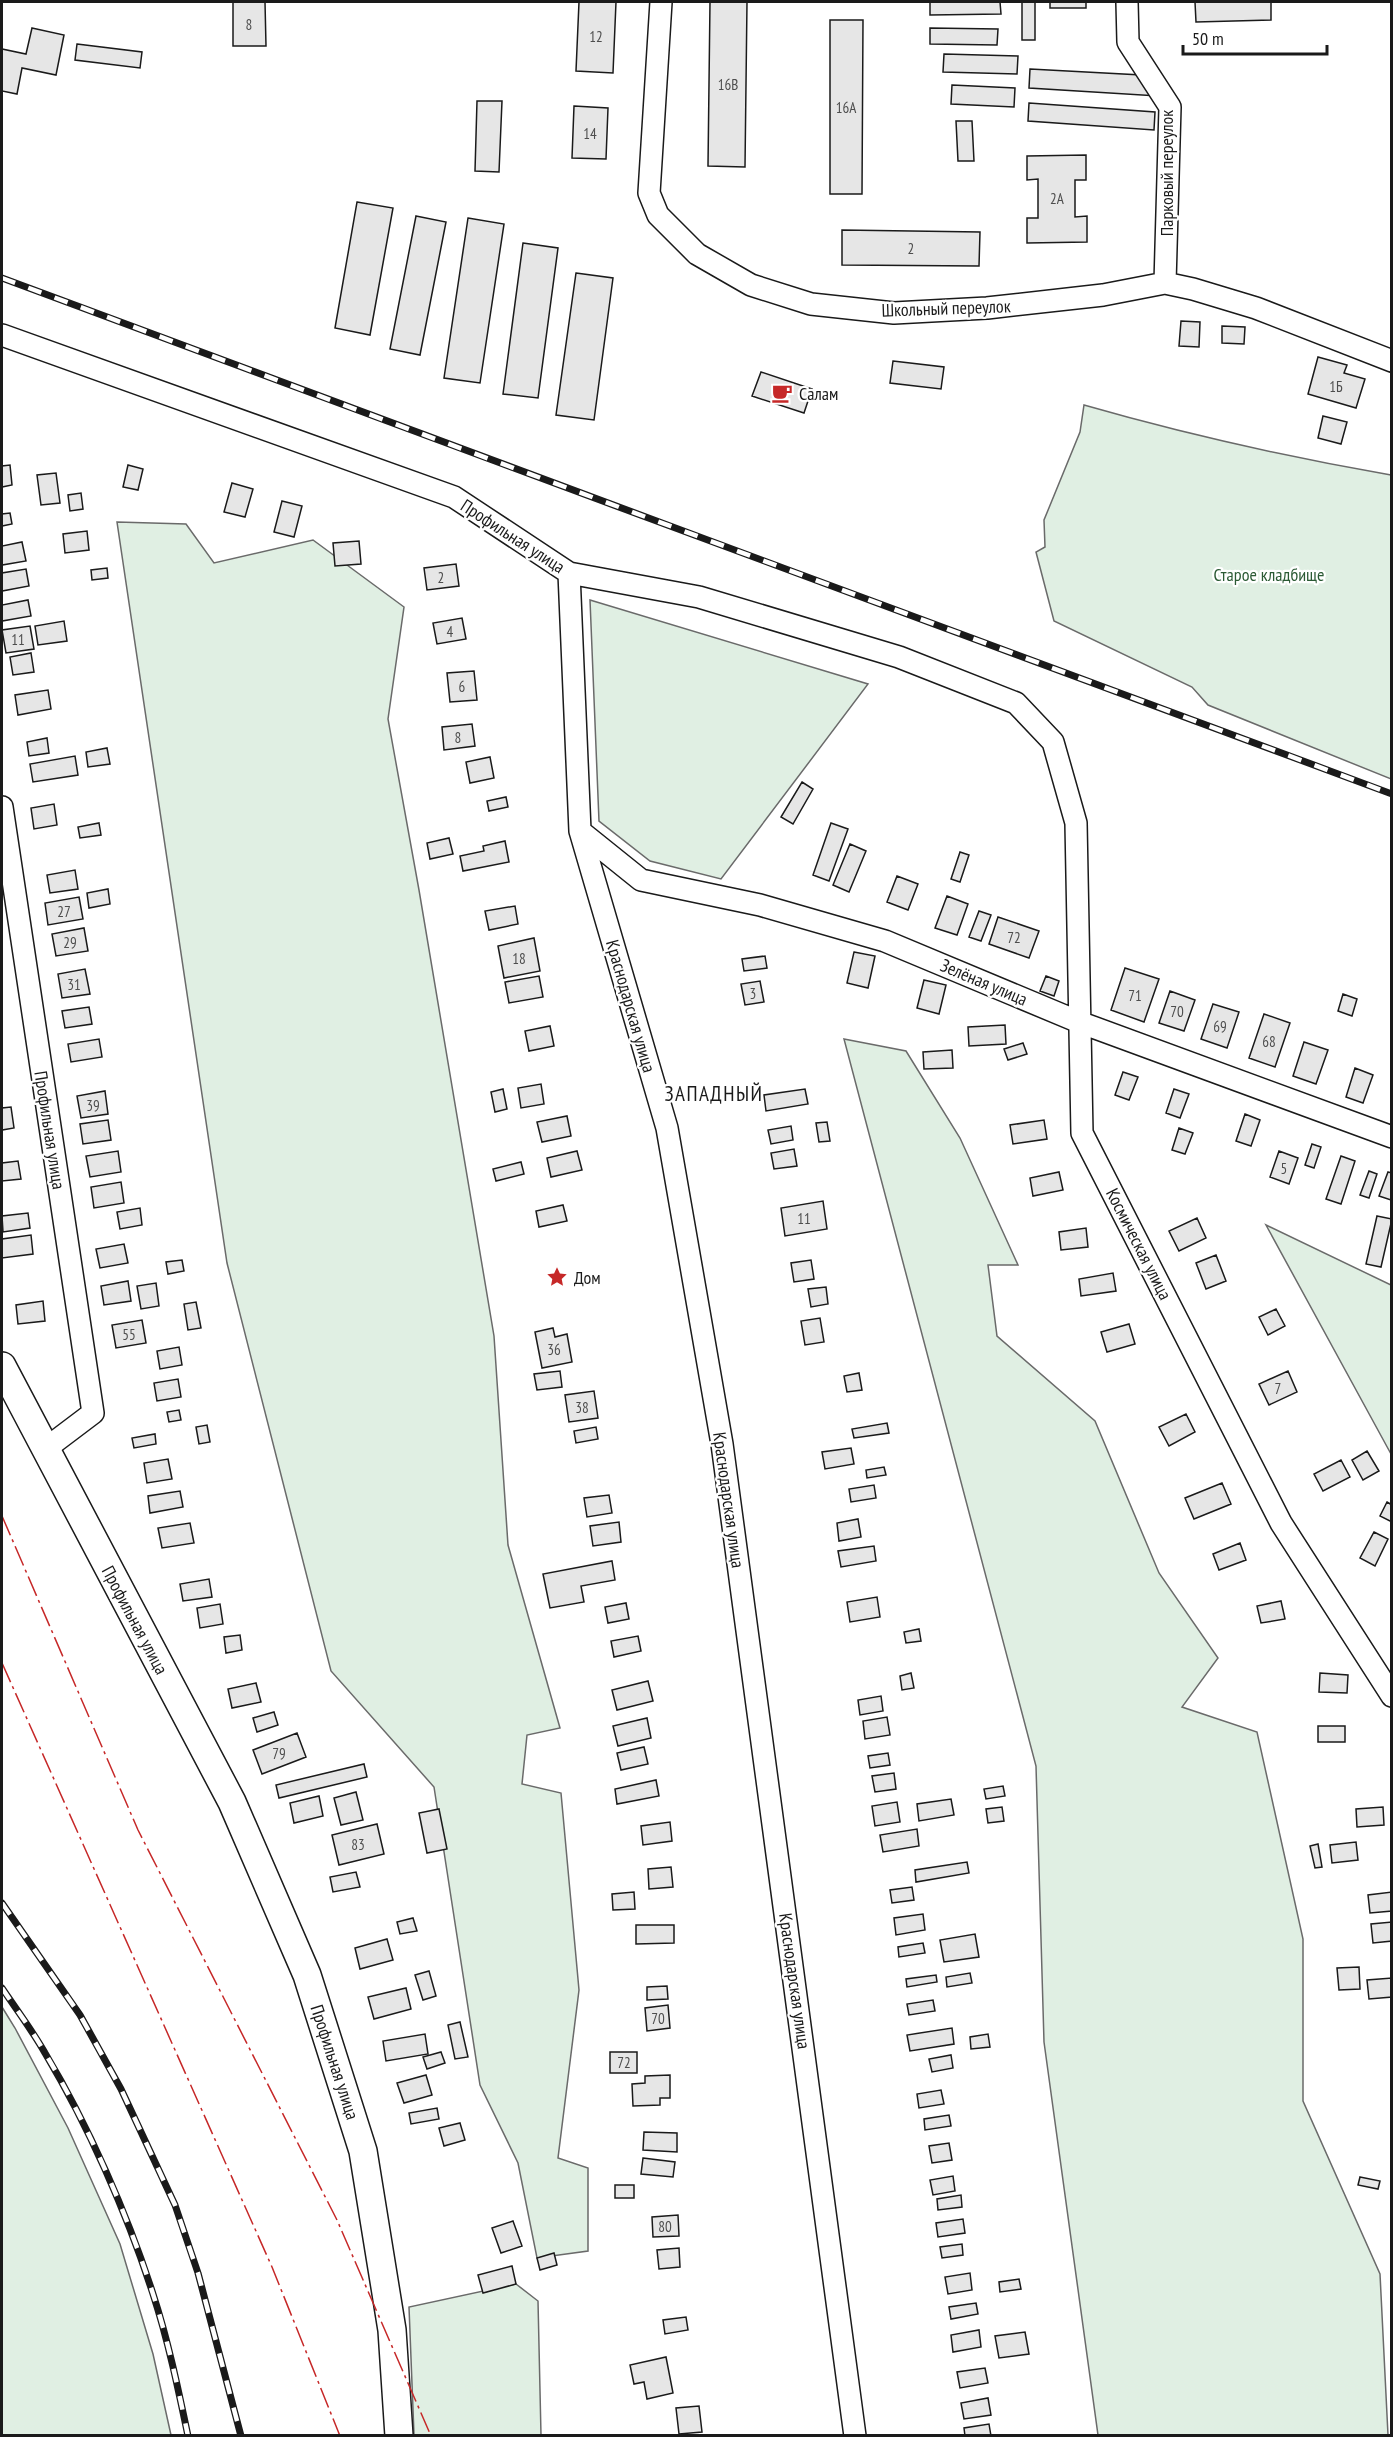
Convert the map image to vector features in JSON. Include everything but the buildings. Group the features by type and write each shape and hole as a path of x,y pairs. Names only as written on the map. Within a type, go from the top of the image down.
{"main road":[{"path":"2,1366 44,1450"},
{"name":"Профильная улица","path":"44,1450 232,1802 308,1975 363,2151 392,2330 399,2436"}],"street":[{"name":"Школьный переулок","path":"661,2 648,193 658,215 697,254 742,280 811,304 894,313 987,308 1103,295 1165,283 1256,308 1392,361"},
{"name":"Парковый переулок","path":"1127,2 1128,42 1170,107 1165,283"},
{"name":"Профильная улица","path":"2,335 454,497 569,573 699,597 899,657 1016,703 1053,742"},
{"name":"Краснодарская улица","path":"569,573 580,831 667,1128 720,1432 794,1968 855,2436"},
{"name":"Космическая улица","path":"1053,742 1076,823 1082,1133 1281,1523 1392,1696"},
{"name":"Профильная улица","path":"2,807 93,1413 44,1450"},
{"name":"Зелёная улица","path":"580,831 641,880 760,905 885,941 1079,1022 1392,1137"}],"green space":[{"name":"Старое кладбище","path":"1084,405 1237,444 1391,475 1391,779 1208,705 1192,687 1054,621 1036,552 1045,547 1044,520 1080,432"},
{"path":"117,522 186,524 214,563 313,540 404,607 388,719 494,1336 508,1545 560,1728 527,1735 522,1784 561,1793 579,1990 558,2158 588,2168 588,2251 537,2258 518,2163 480,2085 434,1787 331,1671 227,1263"},
{"path":"590,600 868,684 721,879 650,861 599,821"},
{"path":"844,1039 906,1051 960,1138 1018,1265 988,1265 997,1336 1095,1421 1159,1573 1218,1658 1182,1707 1257,1732 1303,1939 1303,2101 1380,2274 1388,2435 1098,2435 1044,2042 1036,1766"},
{"path":"1266,1225 1391,1285 1391,1454"},
{"path":"2,2007 68,2128 120,2244 153,2354 171,2435 2,2435"},
{"path":"516,2284 538,2301 541,2435 414,2435 409,2307"}],"railway":[{"path":"2,278 1392,794"},
{"path":"2,1903 80,2015 121,2089 175,2205 198,2273 241,2436"},
{"path":"2,1988 35,2036 61,2081 119,2201 143,2263 158,2311 188,2436"}],"power":[{"path":"2,1516 138,1830 337,2220 431,2436"},
{"path":"2,1663 272,2267 340,2436"}],"place":[{"name":"Салам","path":"782,393"},
{"name":"Дом","path":"557,1277"}],"district":[{"name":"ЗАПАДНЫЙ","path":"714,1093"}]}
